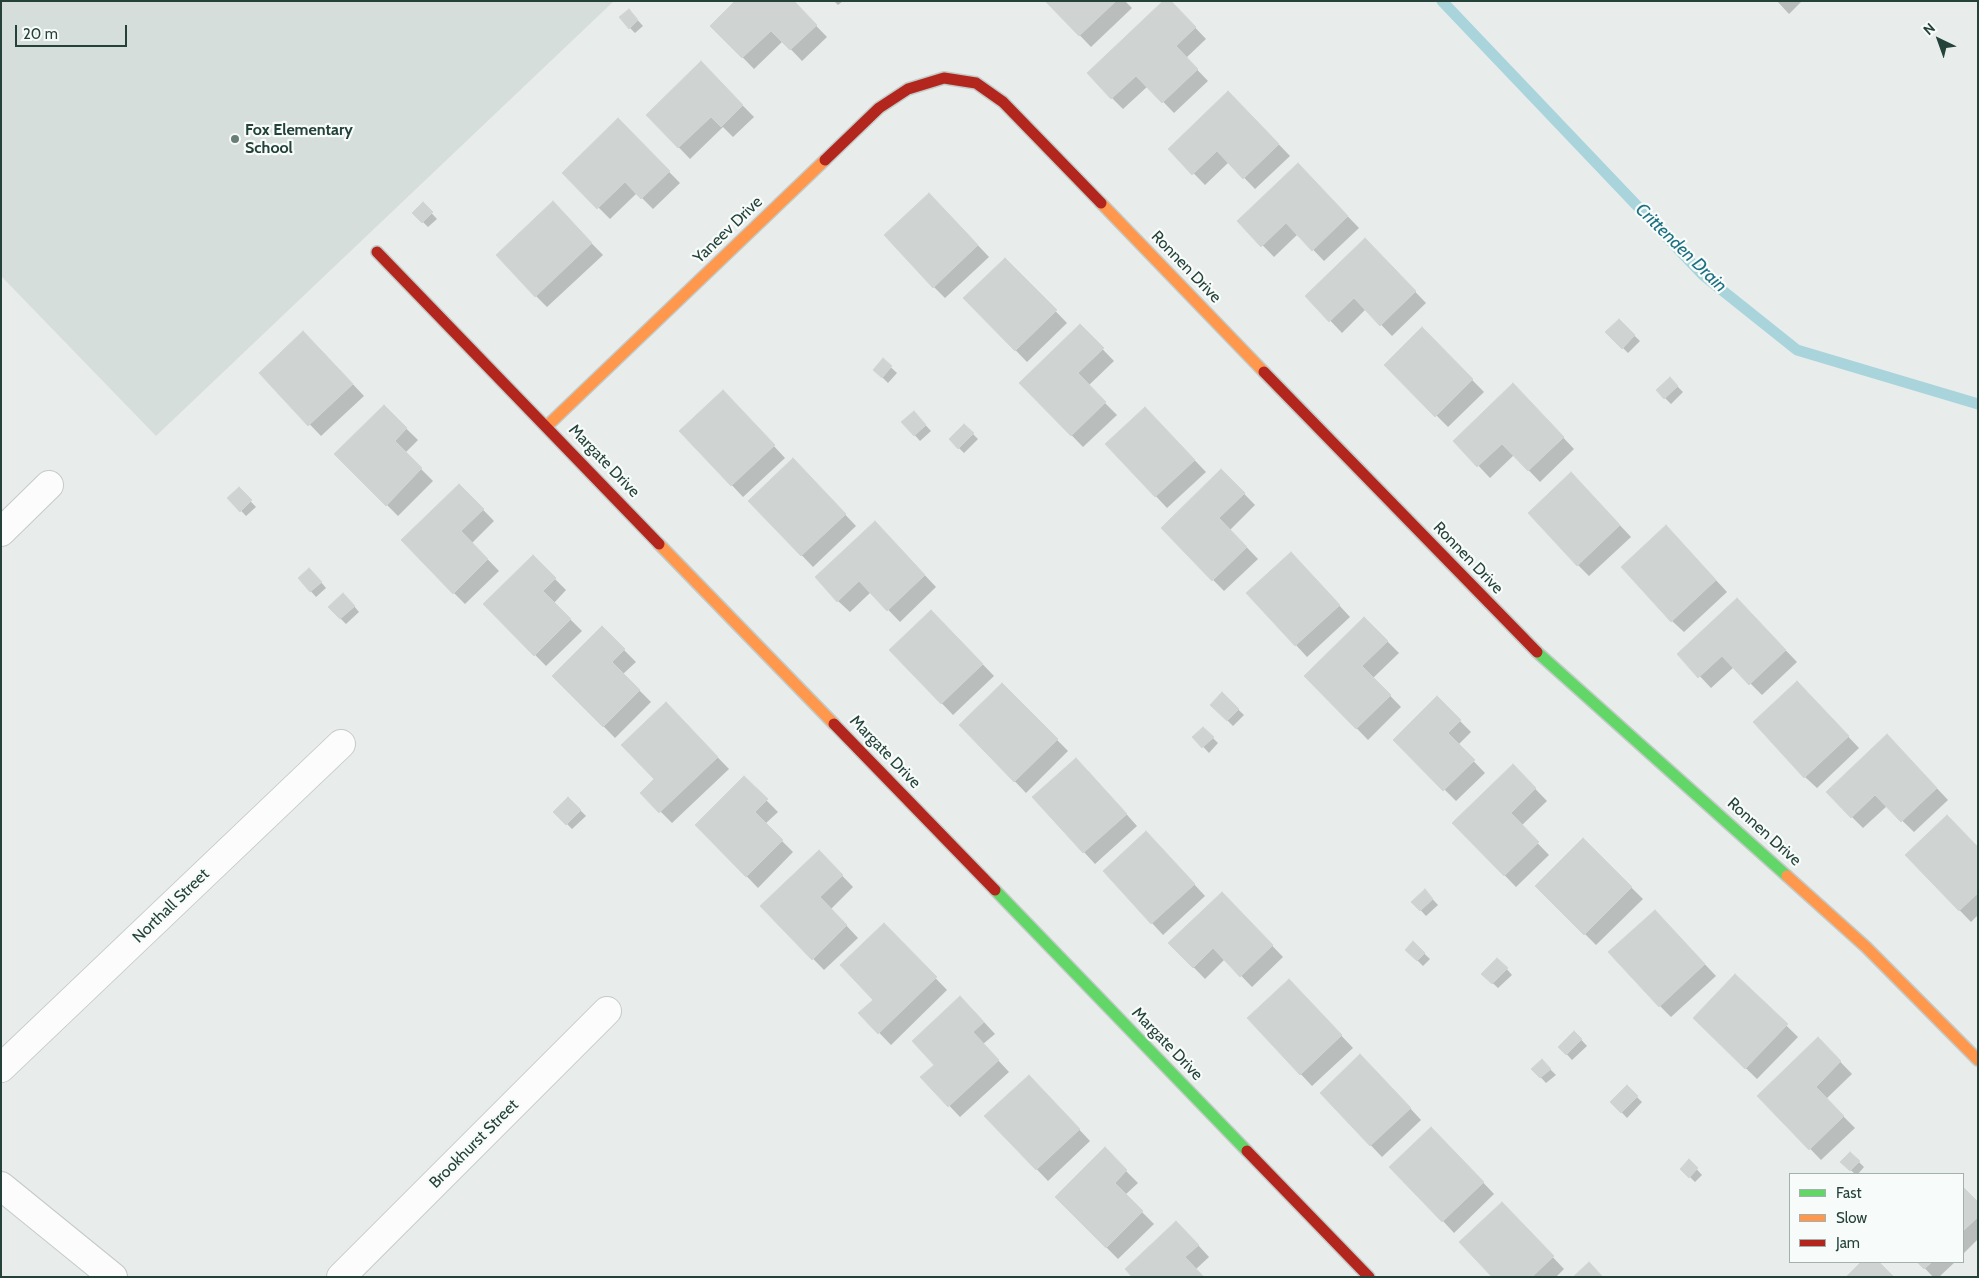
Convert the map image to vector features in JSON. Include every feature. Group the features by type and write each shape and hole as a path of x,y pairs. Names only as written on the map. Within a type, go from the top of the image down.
{"street":[{"name":"Yaneev Drive","path":"548,426 878,108 908,89 944,78"},
{"name":"Ronnen Drive","path":"944,78 976,83 1003,102 1539,655 1845,928 1978,1060"},
{"name":"Margate Drive","path":"377,252 548,426 1369,1277"},
{"path":"1,532 49,485"},
{"name":"Northall Street","path":"1,1068 341,744"},
{"name":"Brookhurst Street","path":"341,1277 607,1011"},
{"path":"1,1186 114,1277"}],"shaded area":[{"name":"Fox Elementary School","path":"1,1 614,1 156,436 1,276"}],"building":[{"path":"735,1 794,1 817,25 790,50 771,31 742,58 710,26"},
{"path":"1045,1 1116,1 1079,36"},
{"path":"1163,1 1171,1 1196,27 1176,46 1198,69 1162,103 1136,76 1111,99 1087,73"},
{"path":"629,9 638,20 629,29 619,17"},
{"path":"701,61 743,105 721,127 711,117 678,148 646,115"},
{"path":"1228,91 1279,144 1243,179 1217,151 1192,175 1168,149"},
{"path":"618,118 670,171 641,199 625,182 597,209 562,173"},
{"path":"1298,163 1348,216 1312,251 1286,223 1261,247 1237,221"},
{"path":"929,193 978,245 933,288 884,235"},
{"path":"553,201 592,243 535,297 496,255"},
{"path":"423,202 433,212 422,223 412,213"},
{"path":"1365,238 1416,291 1380,326 1354,298 1329,322 1305,296"},
{"path":"1005,258 1057,310 1015,351 963,298"},
{"path":"1619,319 1635,335 1622,349 1605,332"},
{"path":"1080,324 1104,348 1078,373 1106,402 1071,436 1019,383"},
{"path":"1422,327 1473,379 1435,417 1384,365"},
{"path":"303,331 353,384 308,426 259,373"},
{"path":"883,358 892,366 882,378 873,370"},
{"path":"1670,377 1678,386 1664,399 1656,390"},
{"path":"1513,383 1564,437 1528,471 1502,444 1477,467 1453,441"},
{"path":"723,390 775,445 731,486 679,431"},
{"path":"384,405 407,428 395,441 422,468 386,506 334,454"},
{"path":"1145,407 1195,460 1155,497 1105,444"},
{"path":"914,411 926,425 914,436 901,422"},
{"path":"964,424 974,433 958,449 949,439"},
{"path":"793,458 846,514 801,556 748,501"},
{"path":"1221,469 1245,493 1219,518 1247,547 1212,581 1161,528"},
{"path":"1571,472 1620,525 1577,566 1528,513"},
{"path":"459,484 484,509 461,531 488,559 453,594 401,540"},
{"path":"239,487 252,500 240,512 227,498"},
{"path":"875,521 925,575 887,611 859,581 837,602 815,577"},
{"path":"1666,525 1716,580 1671,622 1621,567"},
{"path":"1291,552 1340,605 1295,646 1246,593"},
{"path":"533,555 556,578 543,591 571,619 534,656 483,604"},
{"path":"309,568 322,582 310,592 298,578"},
{"path":"343,593 355,606 340,619 328,607"},
{"path":"1737,598 1786,650 1749,685 1722,656 1698,678 1677,654"},
{"path":"931,610 983,664 941,704 889,650"},
{"path":"1364,617 1388,641 1362,666 1391,695 1356,729 1304,676"},
{"path":"602,626 625,649 612,662 640,690 603,727 552,676"},
{"path":"1797,681 1849,736 1804,778 1753,722"},
{"path":"1002,683 1058,739 1014,782 959,725"},
{"path":"1222,692 1239,709 1227,721 1210,705"},
{"path":"1437,696 1461,720 1448,733 1475,760 1443,791 1393,740"},
{"path":"666,702 718,757 659,813 640,793 654,779 621,745"},
{"path":"1203,727 1214,737 1202,748 1192,737"},
{"path":"1887,734 1937,788 1901,822 1875,795 1851,818 1826,792"},
{"path":"1076,758 1127,814 1083,853 1032,797"},
{"path":"1513,764 1536,788 1511,813 1539,842 1504,876 1452,823"},
{"path":"744,776 768,799 755,812 783,840 746,877 695,825"},
{"path":"568,797 581,810 566,825 553,812"},
{"path":"1947,815 1978,847 1978,893 1959,911 1905,855"},
{"path":"1146,831 1195,884 1151,924 1103,871"},
{"path":"1583,838 1632,887 1584,935 1535,886"},
{"path":"819,850 843,875 820,897 847,925 812,960 760,906"},
{"path":"1425,889 1433,899 1420,911 1411,902"},
{"path":"1222,892 1273,945 1240,977 1213,948 1193,968 1168,943"},
{"path":"1655,910 1705,964 1659,1007 1608,952"},
{"path":"884,923 937,977 878,1034 858,1013 873,1000 840,965"},
{"path":"1413,941 1425,953 1417,961 1405,950"},
{"path":"1497,958 1508,968 1492,984 1481,974"},
{"path":"1735,974 1788,1024 1745,1069 1693,1018"},
{"path":"1289,979 1342,1035 1300,1075 1247,1018"},
{"path":"960,996 984,1022 973,1032 999,1060 948,1107 920,1077 934,1065 912,1041"},
{"path":"1574,1031 1582,1039 1566,1055 1558,1047"},
{"path":"1818,1037 1841,1061 1816,1087 1844,1116 1809,1150 1757,1096"},
{"path":"1360,1054 1411,1108 1370,1146 1320,1093"},
{"path":"1542,1059 1551,1069 1540,1078 1531,1069"},
{"path":"1029,1075 1080,1129 1036,1170 984,1116"},
{"path":"1627,1085 1638,1096 1621,1113 1610,1102"},
{"path":"1431,1127 1484,1182 1442,1222 1389,1167"},
{"path":"1105,1147 1127,1170 1115,1183 1143,1211 1106,1248 1055,1197"},
{"path":"1850,1152 1860,1161 1850,1171 1840,1162"},
{"path":"1689,1159 1698,1168 1689,1178 1680,1169"},
{"path":"1964,1188 1978,1202 1978,1217 1964,1230"},
{"path":"1502,1202 1554,1256 1532,1277 1492,1277 1459,1242"},
{"path":"1176,1221 1199,1245 1185,1257 1204,1277 1132,1277 1125,1269"},
{"path":"1589,1262 1603,1277 1573,1277"},
{"path":"1860,1263 1880,1263 1894,1277 1846,1277"},
{"path":"1918,1263 1931,1263 1924,1269"}],"waterway":[{"name":"Crittenden Drain","path":"1442,1 1703,275 1797,350 1978,404"}],"traffic: fast":[{"path":"1537,652 1787,876"},
{"path":"995,890 1247,1151"}],"traffic: slow":[{"path":"547,426 825,160"},
{"path":"1101,203 1264,372"},
{"path":"659,544 834,724"},
{"path":"1787,876 1866,947 1978,1060"}],"traffic: jam":[{"path":"825,160 879,108 908,89 944,78 976,83 1003,102 1101,203"},
{"path":"377,252 659,544"},
{"path":"1264,372 1537,652"},
{"path":"834,724 995,890"},
{"path":"1247,1151 1369,1277"}],"place":[{"name":"Fox Elementary School","path":"235,139"}]}
